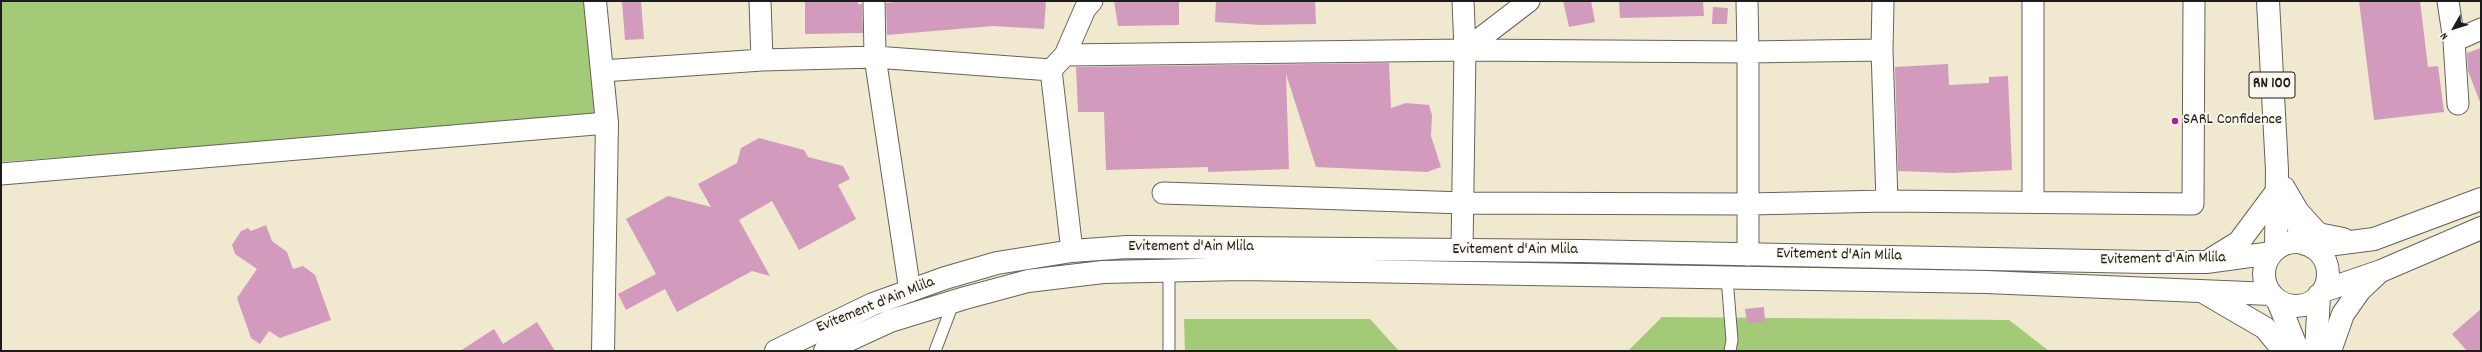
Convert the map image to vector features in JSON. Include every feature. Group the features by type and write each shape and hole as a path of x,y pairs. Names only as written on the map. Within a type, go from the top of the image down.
{"main road":[{"path":"595,1 608,124 603,351"},
{"name":"RN 100","path":"2268,1 2279,183 2274,251"},
{"path":"2206,262 2239,242 2279,183 2298,212 2318,234 2346,240 2374,239"},
{"name":"RN 100","path":"2279,183 2308,245"},
{"path":"2298,351 2264,275 2265,265 2274,251 2287,243 2308,245 2374,239 2481,199"},
{"path":"2274,297 2297,306 2307,304 2321,293 2380,271 2481,228"},
{"path":"2308,245 2321,255 2327,266 2326,283 2321,293 2316,351"},
{"name":"Evitement d'Ain Mlila","path":"776,351 873,304 945,278 997,263 1072,251 1127,247 1462,250 2206,262 2274,251"},
{"name":"Evitement d'Ain Mlila","path":"824,351 890,322 954,301 1028,281 1103,272 1250,269 1986,282 2200,291 2274,297"},
{"path":"2330,351 2343,314 2360,290 2380,271"},
{"path":"2200,291 2264,328 2284,351"}],"street":[{"path":"760,1 762,60"},
{"path":"874,1 875,57 910,291"},
{"path":"1072,251 1058,63 1085,9 1092,1"},
{"path":"1462,250 1464,203 1465,50 1463,1"},
{"path":"1465,50 1529,1"},
{"path":"1747,1 1750,204 1748,255"},
{"path":"1883,1 1882,50 1887,201"},
{"path":"2033,1 2033,202"},
{"path":"1163,192 1464,203 1750,204 1887,201 2192,204 2194,1"},
{"path":"2448,1 2454,41 2458,104"},
{"path":"2454,41 2481,29"},
{"path":"602,71 762,60 875,57 1058,63 1465,50 1748,52 1882,50"},
{"path":"1,174 608,124"}],"lane":[{"path":"1169,271 1169,351"},
{"path":"1727,278 1732,340 1730,351"},
{"path":"935,351 954,301"}],"green space":[{"path":"1,1 586,1 597,116 1,162"},
{"path":"1662,317 2009,320 2049,351 1628,351"},
{"path":"1184,319 1370,319 1399,351 1185,351"}],"building":[{"path":"622,1 641,1 644,39 625,40"},
{"path":"805,1 858,1 858,4 862,4 863,33 805,34"},
{"path":"908,1 1046,1 1044,29 993,26 887,35 886,3"},
{"path":"1114,1 1179,1 1179,25 1118,26"},
{"path":"1216,1 1315,1 1316,24 1261,25 1215,22"},
{"path":"1563,1 1591,1 1595,22 1569,27"},
{"path":"1619,1 1703,1 1704,16 1620,18"},
{"path":"2359,1 2420,1 2428,67 2438,66 2444,112 2374,120"},
{"path":"1713,7 1728,8 1727,24 1712,24"},
{"path":"2481,48 2480,102 2468,71 2467,53"},
{"path":"1389,63 1391,108 1406,103 1429,105 1432,115 1431,136 1441,167 1427,172 1316,167 1286,74 1289,169 1208,172 1208,167 1106,170 1104,112 1078,112 1076,67"},
{"path":"1948,64 1949,85 1989,83 1989,77 2008,76 2012,170 1952,173 1898,171 1895,67"},
{"path":"759,138 804,150 808,157 843,166 850,179 838,185 856,219 799,250 772,201 739,220 770,276 752,271 677,312 665,289 626,310 618,294 656,274 626,219 668,196 711,207 698,184 737,163 741,148"},
{"path":"266,225 272,241 287,252 293,269 303,266 315,275 331,320 280,338 269,331 260,344 251,338 237,298 257,269 235,254 232,245 241,231 248,228 251,231"},
{"path":"1764,307 1765,322 1747,323 1745,309"},
{"path":"2481,309 2481,351 2467,351 2452,334"},
{"path":"537,322 555,351 460,351 494,329 503,344"}],"place":[{"name":"SARL Confidence","path":"2175,121"}]}
